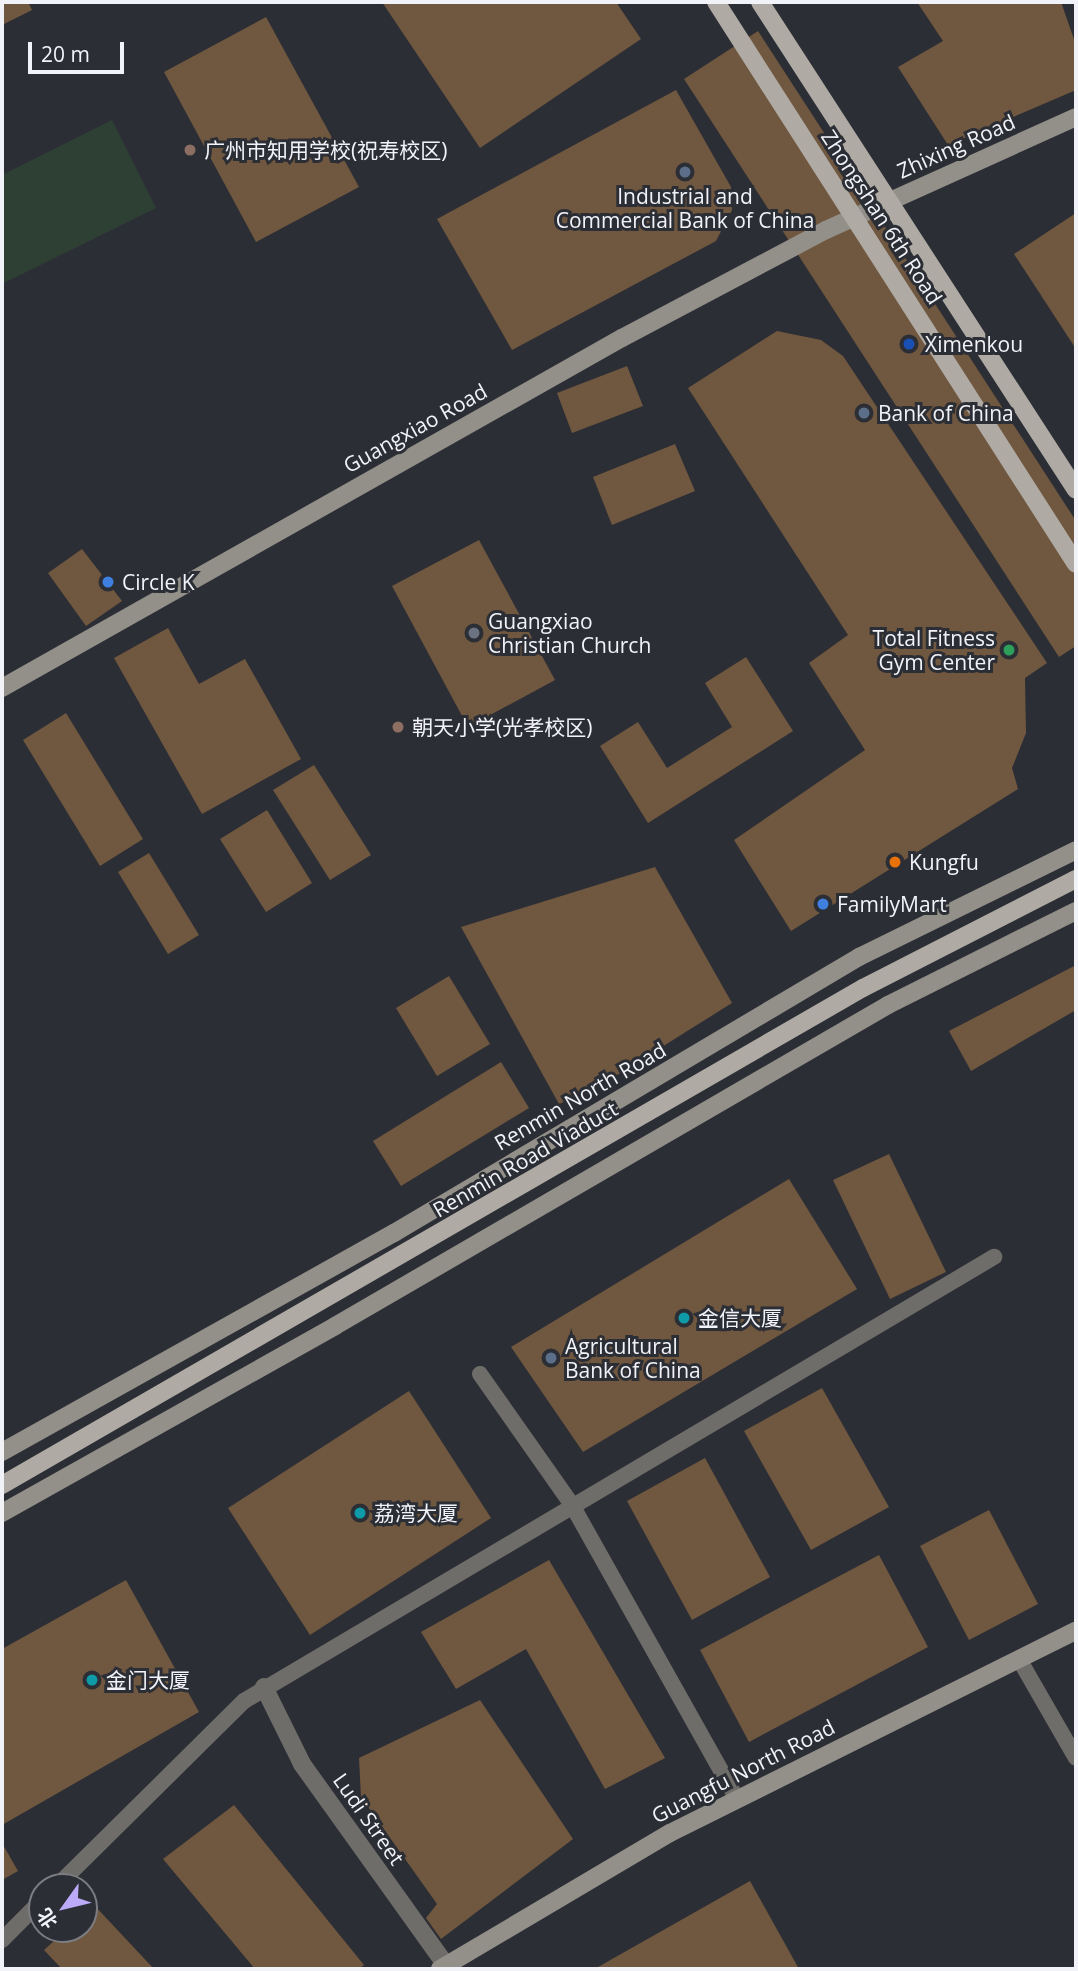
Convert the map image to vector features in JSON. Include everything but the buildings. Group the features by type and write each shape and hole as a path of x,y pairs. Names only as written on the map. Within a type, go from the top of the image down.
{"main road":[{"name":"Zhongshan 6th Road","path":"716,2 1076,564"},
{"name":"Zhongshan 6th Road","path":"760,2 891,200 1076,490"},
{"name":"Zhixing Road","path":"854,215 1076,117"},
{"name":"Guangxiao Road","path":"2,688 598,352 854,215"},
{"name":"Renmin North Road","path":"2,1452 394,1233 859,957 1076,850"},
{"name":"Renmin Road Viaduct","path":"2,1485 863,988 1076,880"},
{"path":"2,1513 335,1326 888,1005 1076,911"},
{"name":"Guangfu North Road","path":"445,1968 658,1840 1076,1631"}],"street":[{"name":"Ludi Street","path":"264,1688 302,1764 445,1968"}],"lane":[{"path":"69,1873 244,1701 994,1257"},
{"path":"480,1374 572,1505 737,1799"},
{"path":"1018,1659 1076,1758"},
{"path":"2,1940 28,1914"}],"green space":[{"path":"112,120 156,208 4,283 2,175"}],"place":[{"name":"广州市知用学校(祝寿校区)","path":"190,150"},
{"name":"Industrial and Commercial Bank of China","path":"685,172"},
{"name":"Ximenkou","path":"909,344"},
{"name":"Bank of China","path":"864,413"},
{"name":"Circle K","path":"108,582"},
{"name":"Guangxiao Christian Church","path":"474,633"},
{"name":"Total Fitness Gym Center","path":"1009,650"},
{"name":"朝天小学(光孝校区)","path":"398,727"},
{"name":"Kungfu","path":"895,862"},
{"name":"FamilyMart","path":"823,904"},
{"name":"金信大厦","path":"684,1318"},
{"name":"Agricultural Bank of China","path":"551,1358"},
{"name":"荔湾大厦","path":"360,1513"},
{"name":"金门大厦","path":"92,1680"}]}
